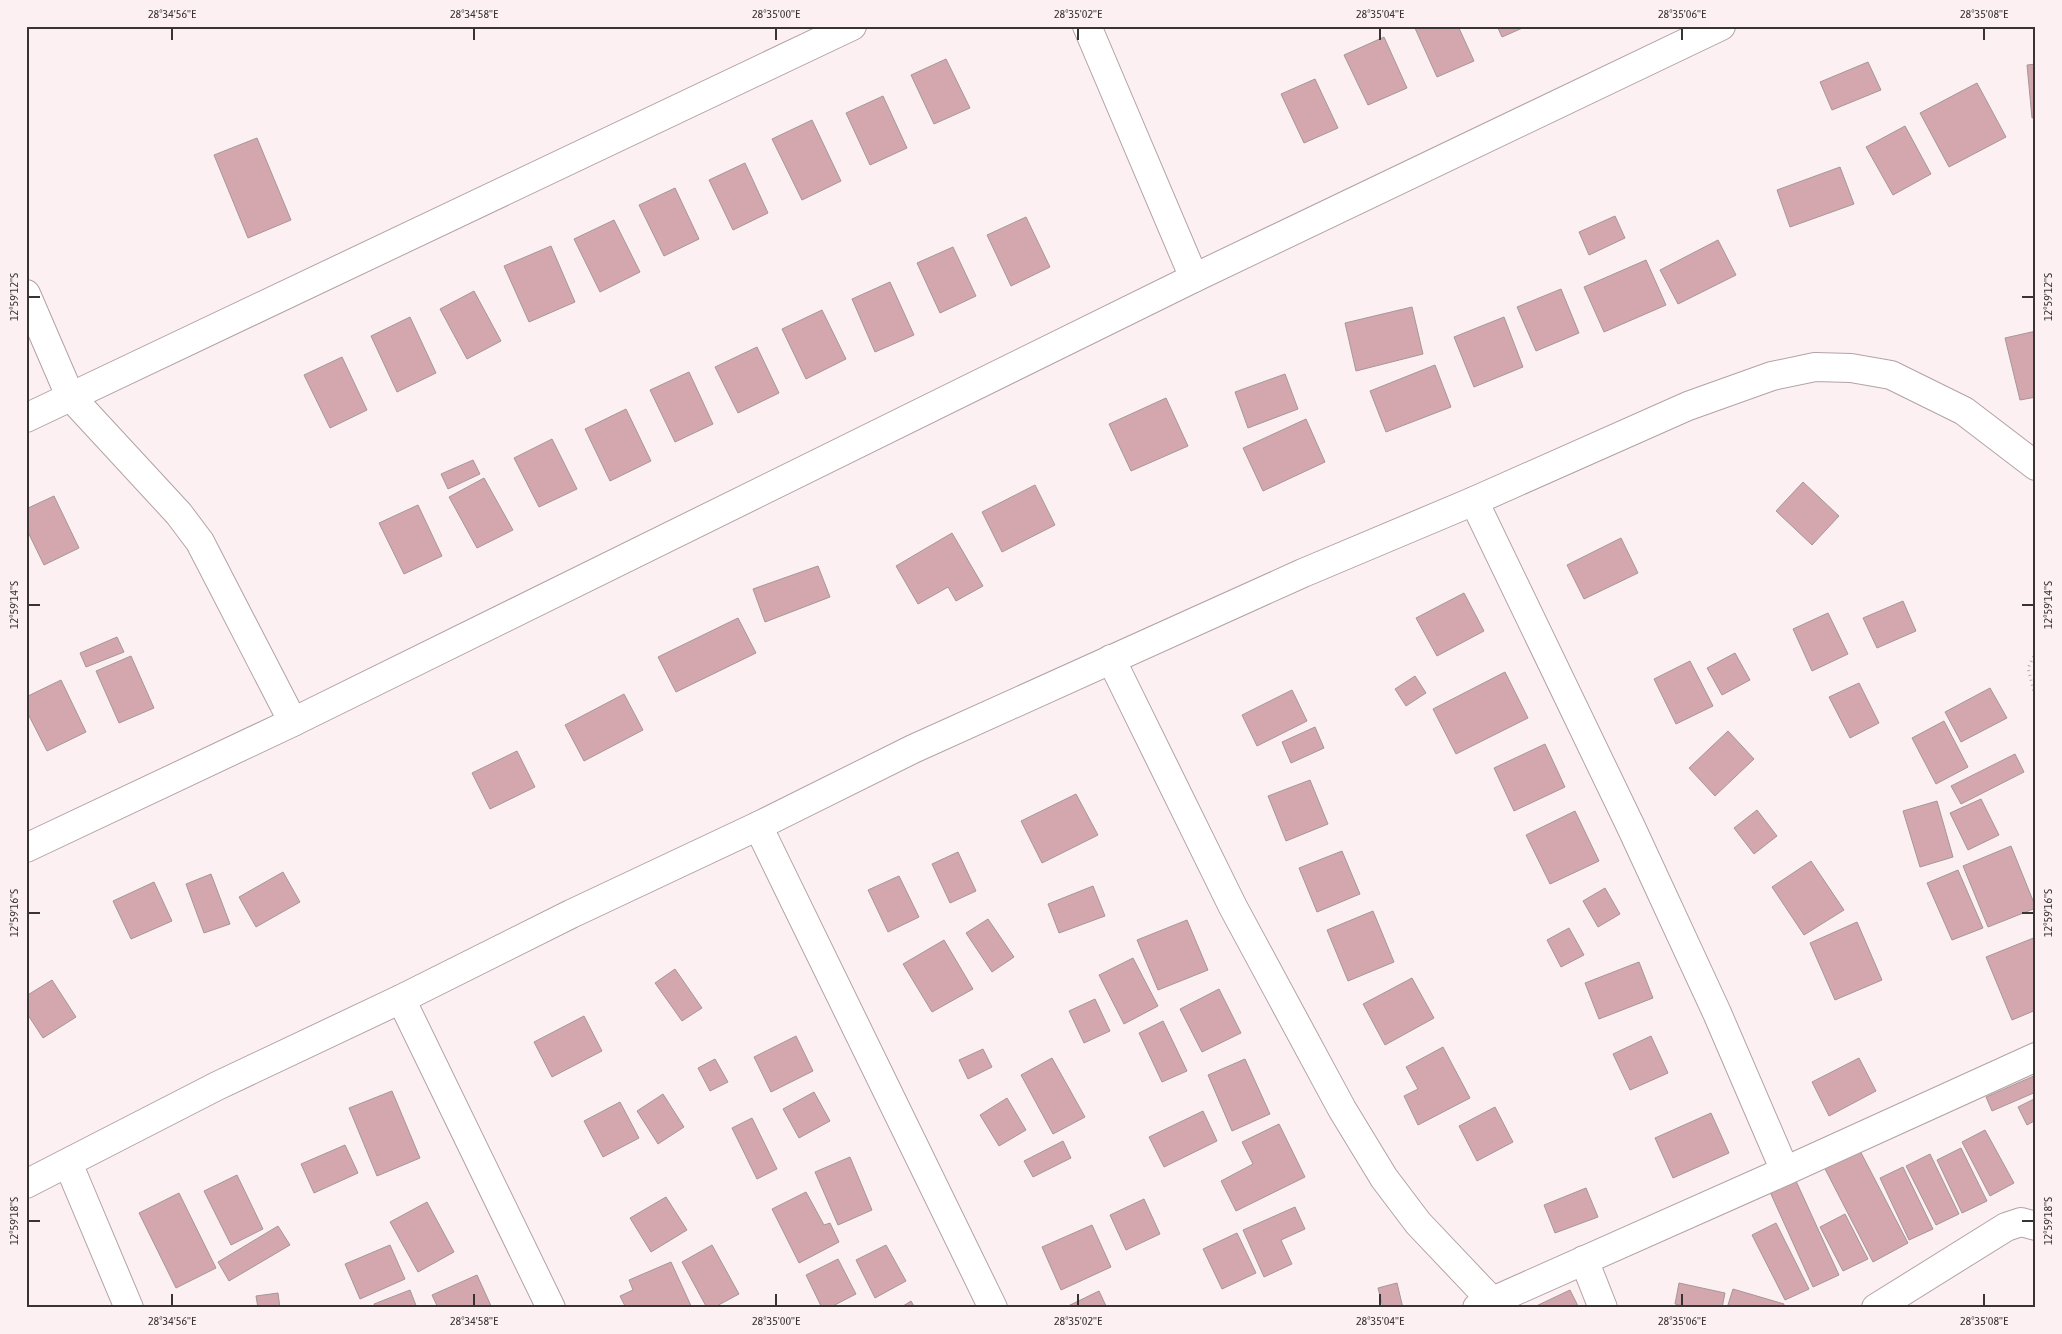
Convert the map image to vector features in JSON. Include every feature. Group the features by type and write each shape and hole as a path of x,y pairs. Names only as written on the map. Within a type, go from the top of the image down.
{"street":[{"path":"26,418 852,26"},
{"path":"1087,26 1194,278"},
{"path":"26,848 293,722 1194,278 1721,26"},
{"path":"26,294 70,396 179,514 200,542 293,722"},
{"path":"26,1184 217,1086 401,999 571,914 758,826 913,749 1303,573 1474,501 1688,406 1772,376 1815,367 1851,368 1891,375 1964,411 2036,466"},
{"path":"1474,501 1718,1013 1786,1171"},
{"path":"1111,659 1233,907 1342,1109 1384,1178 1484,1304 1786,1171 2036,1057"},
{"path":"758,826 993,1308"},
{"path":"401,999 551,1308"},
{"path":"68,1163 129,1308"},
{"path":"1876,1308 2006,1227 2021,1222 2036,1226"},
{"path":"1584,1260 1603,1308"}],"path":[{"path":"2036,652 2028,668 2036,700"}],"building":[{"path":"1414,26 1458,26 1474,61 1437,77"},
{"path":"1497,26 1527,26 1502,37"},
{"path":"1384,37 1407,88 1368,105 1344,55"},
{"path":"946,59 970,108 934,124 911,75"},
{"path":"1868,62 1881,90 1832,110 1820,82"},
{"path":"2036,64 2036,117 2032,118 2027,65"},
{"path":"1315,79 1338,128 1304,143 1281,94"},
{"path":"1977,83 2006,137 1949,167 1920,113"},
{"path":"883,96 907,148 870,165 846,113"},
{"path":"812,120 841,181 802,200 772,139"},
{"path":"1905,126 1931,174 1893,195 1866,147"},
{"path":"257,138 291,220 248,238 214,155"},
{"path":"745,163 768,213 733,230 709,180"},
{"path":"1840,167 1854,204 1790,227 1777,190"},
{"path":"675,188 699,239 664,256 639,205"},
{"path":"1615,216 1625,238 1589,255 1579,232"},
{"path":"1026,217 1050,267 1011,286 987,235"},
{"path":"614,220 640,272 600,292 574,239"},
{"path":"1718,240 1736,275 1678,304 1660,270"},
{"path":"551,246 575,302 529,322 504,266"},
{"path":"953,247 976,296 940,313 917,263"},
{"path":"1646,260 1666,305 1604,332 1584,287"},
{"path":"890,282 914,335 875,352 852,299"},
{"path":"1561,289 1579,333 1536,351 1517,307"},
{"path":"474,291 501,341 467,359 440,309"},
{"path":"1412,307 1423,354 1356,371 1345,323"},
{"path":"822,310 846,359 806,379 782,329"},
{"path":"410,317 436,373 397,392 371,336"},
{"path":"1504,317 1523,367 1474,387 1454,337"},
{"path":"2036,331 2036,397 2020,400 2005,338"},
{"path":"757,347 779,393 738,413 715,367"},
{"path":"342,357 367,410 330,428 304,375"},
{"path":"1435,365 1451,407 1386,432 1370,391"},
{"path":"689,372 713,424 675,442 650,390"},
{"path":"1285,374 1298,409 1248,428 1235,392"},
{"path":"1166,398 1188,446 1131,471 1109,424"},
{"path":"626,409 651,461 610,481 585,429"},
{"path":"1306,419 1325,462 1263,491 1243,448"},
{"path":"552,439 577,489 539,507 514,458"},
{"path":"473,460 480,474 448,489 441,474"},
{"path":"484,478 513,530 477,548 449,497"},
{"path":"1803,482 1839,516 1812,545 1776,511"},
{"path":"1035,485 1055,525 1002,552 982,512"},
{"path":"54,496 79,548 44,565 26,528 26,509"},
{"path":"418,505 442,556 404,574 379,523"},
{"path":"952,533 983,586 956,601 948,587 918,604 896,566"},
{"path":"1621,538 1638,573 1584,599 1567,565"},
{"path":"818,566 830,597 765,622 753,589"},
{"path":"1464,593 1484,631 1437,656 1416,618"},
{"path":"1903,601 1916,631 1877,648 1863,618"},
{"path":"1828,613 1848,654 1812,671 1793,629"},
{"path":"738,618 756,653 676,692 658,657"},
{"path":"117,637 124,652 86,667 80,653"},
{"path":"1735,653 1750,680 1722,695 1707,668"},
{"path":"131,656 154,708 119,723 96,671"},
{"path":"1690,661 1713,706 1676,724 1654,679"},
{"path":"1505,672 1528,718 1456,754 1433,709"},
{"path":"1415,676 1426,693 1406,706 1395,689"},
{"path":"61,680 86,732 47,751 26,710 26,697"},
{"path":"1859,683 1879,723 1850,738 1829,697"},
{"path":"1990,688 2007,718 1961,742 1945,712"},
{"path":"1292,690 1307,721 1257,746 1242,715"},
{"path":"624,694 643,730 584,761 565,725"},
{"path":"1944,721 1968,767 1936,784 1912,738"},
{"path":"1315,727 1324,748 1291,763 1282,742"},
{"path":"1728,731 1754,759 1715,796 1689,768"},
{"path":"1545,744 1565,787 1514,811 1494,768"},
{"path":"517,751 535,787 490,809 472,773"},
{"path":"2015,754 2024,772 1961,804 1951,786"},
{"path":"1310,780 1328,824 1286,841 1268,796"},
{"path":"1076,794 1098,835 1042,863 1021,821"},
{"path":"1981,799 1999,835 1968,850 1950,813"},
{"path":"1937,801 1953,857 1920,867 1903,811"},
{"path":"1757,810 1777,836 1754,854 1734,828"},
{"path":"1575,811 1599,861 1550,884 1526,835"},
{"path":"2011,846 2036,908 1988,927 1963,866"},
{"path":"1342,851 1360,894 1317,912 1299,868"},
{"path":"958,852 976,891 950,903 932,864"},
{"path":"1811,861 1844,910 1804,935 1772,887"},
{"path":"1958,870 1983,928 1952,940 1927,883"},
{"path":"283,872 300,902 256,927 239,897"},
{"path":"211,874 230,924 204,933 186,884"},
{"path":"899,876 919,917 888,932 868,890"},
{"path":"154,882 172,921 131,939 113,901"},
{"path":"1093,886 1105,916 1059,933 1048,904"},
{"path":"1605,888 1620,914 1598,927 1583,901"},
{"path":"1373,911 1394,962 1348,981 1327,930"},
{"path":"988,919 1014,957 992,972 966,933"},
{"path":"1187,920 1208,970 1158,990 1137,940"},
{"path":"1857,922 1882,980 1835,1000 1810,943"},
{"path":"1569,928 1584,955 1561,967 1547,940"},
{"path":"2036,937 2036,1010 2012,1020 1986,957"},
{"path":"944,940 973,989 932,1012 903,964"},
{"path":"1133,958 1158,1006 1124,1024 1099,975"},
{"path":"1639,962 1653,998 1599,1019 1585,983"},
{"path":"675,969 702,1008 682,1021 655,983"},
{"path":"1412,978 1434,1018 1385,1045 1363,1004"},
{"path":"52,980 76,1017 43,1038 26,1012 26,996"},
{"path":"1219,989 1241,1033 1202,1052 1180,1009"},
{"path":"1095,999 1110,1031 1084,1043 1069,1011"},
{"path":"584,1016 602,1051 552,1077 534,1042"},
{"path":"1163,1021 1187,1071 1162,1082 1139,1033"},
{"path":"796,1036 813,1071 771,1092 754,1057"},
{"path":"1651,1036 1668,1073 1630,1090 1613,1054"},
{"path":"1443,1047 1470,1098 1418,1125 1404,1096 1418,1089 1406,1067"},
{"path":"983,1049 992,1067 968,1079 959,1060"},
{"path":"1052,1058 1085,1117 1053,1134 1021,1075"},
{"path":"1859,1058 1876,1091 1829,1116 1812,1082"},
{"path":"715,1059 728,1082 710,1091 698,1068"},
{"path":"1245,1059 1270,1114 1232,1131 1208,1075"},
{"path":"2036,1075 2036,1092 1992,1111 1986,1097"},
{"path":"392,1091 420,1158 377,1176 349,1108"},
{"path":"814,1092 830,1121 799,1138 783,1109"},
{"path":"663,1094 684,1127 658,1144 637,1111"},
{"path":"1007,1098 1026,1130 999,1146 980,1115"},
{"path":"2036,1098 2036,1120 2027,1125 2018,1107"},
{"path":"620,1102 639,1138 603,1157 584,1121"},
{"path":"1495,1107 1513,1142 1477,1161 1459,1126"},
{"path":"1203,1111 1217,1141 1164,1167 1149,1137"},
{"path":"1711,1113 1729,1153 1673,1178 1655,1138"},
{"path":"752,1118 777,1169 757,1179 732,1128"},
{"path":"1279,1124 1305,1177 1236,1211 1221,1181 1253,1164 1242,1142"},
{"path":"1985,1130 2014,1183 1990,1196 1962,1142"},
{"path":"1063,1141 1071,1158 1033,1177 1024,1161"},
{"path":"345,1145 358,1173 314,1193 301,1164"},
{"path":"1858,1147 1908,1243 1873,1262 1823,1165"},
{"path":"1961,1148 1987,1201 1962,1213 1937,1160"},
{"path":"1930,1154 1959,1214 1936,1225 1906,1166"},
{"path":"850,1157 872,1210 838,1225 815,1172"},
{"path":"1903,1167 1933,1229 1909,1240 1880,1178"},
{"path":"237,1175 263,1229 231,1245 204,1191"},
{"path":"1796,1181 1839,1275 1813,1287 1770,1192"},
{"path":"1586,1188 1598,1217 1555,1233 1544,1205"},
{"path":"806,1192 824,1225 830,1223 839,1242 799,1263 772,1209"},
{"path":"179,1193 216,1268 176,1288 139,1213"},
{"path":"666,1197 687,1230 651,1252 630,1218"},
{"path":"1144,1199 1160,1234 1126,1250 1110,1215"},
{"path":"427,1202 454,1252 418,1272 390,1222"},
{"path":"1295,1207 1305,1229 1281,1240 1292,1264 1264,1277 1243,1230"},
{"path":"1845,1214 1868,1259 1843,1271 1820,1227"},
{"path":"1776,1223 1809,1289 1785,1300 1752,1235"},
{"path":"1092,1225 1111,1267 1061,1290 1042,1247"},
{"path":"278,1226 290,1245 229,1281 218,1262"},
{"path":"1237,1233 1256,1273 1222,1289 1203,1249"},
{"path":"390,1245 405,1279 360,1299 345,1264"},
{"path":"712,1245 739,1294 713,1308 707,1308 682,1262"},
{"path":"886,1245 906,1281 875,1298 856,1260"},
{"path":"838,1259 856,1294 829,1308 822,1308 806,1275"},
{"path":"671,1262 692,1308 626,1308 620,1296 633,1290 629,1280"},
{"path":"477,1275 492,1308 438,1308 432,1295"},
{"path":"1397,1283 1403,1308 1383,1308 1378,1288"},
{"path":"1679,1283 1725,1293 1722,1308 1694,1308 1675,1304"},
{"path":"1733,1289 1784,1304 1783,1308 1727,1308"},
{"path":"410,1290 417,1308 375,1308 374,1304"},
{"path":"1570,1290 1579,1308 1532,1308"},
{"path":"1099,1291 1107,1308 1064,1308"},
{"path":"278,1293 280,1308 258,1308 256,1296"},
{"path":"911,1301 915,1308 900,1308"}]}
